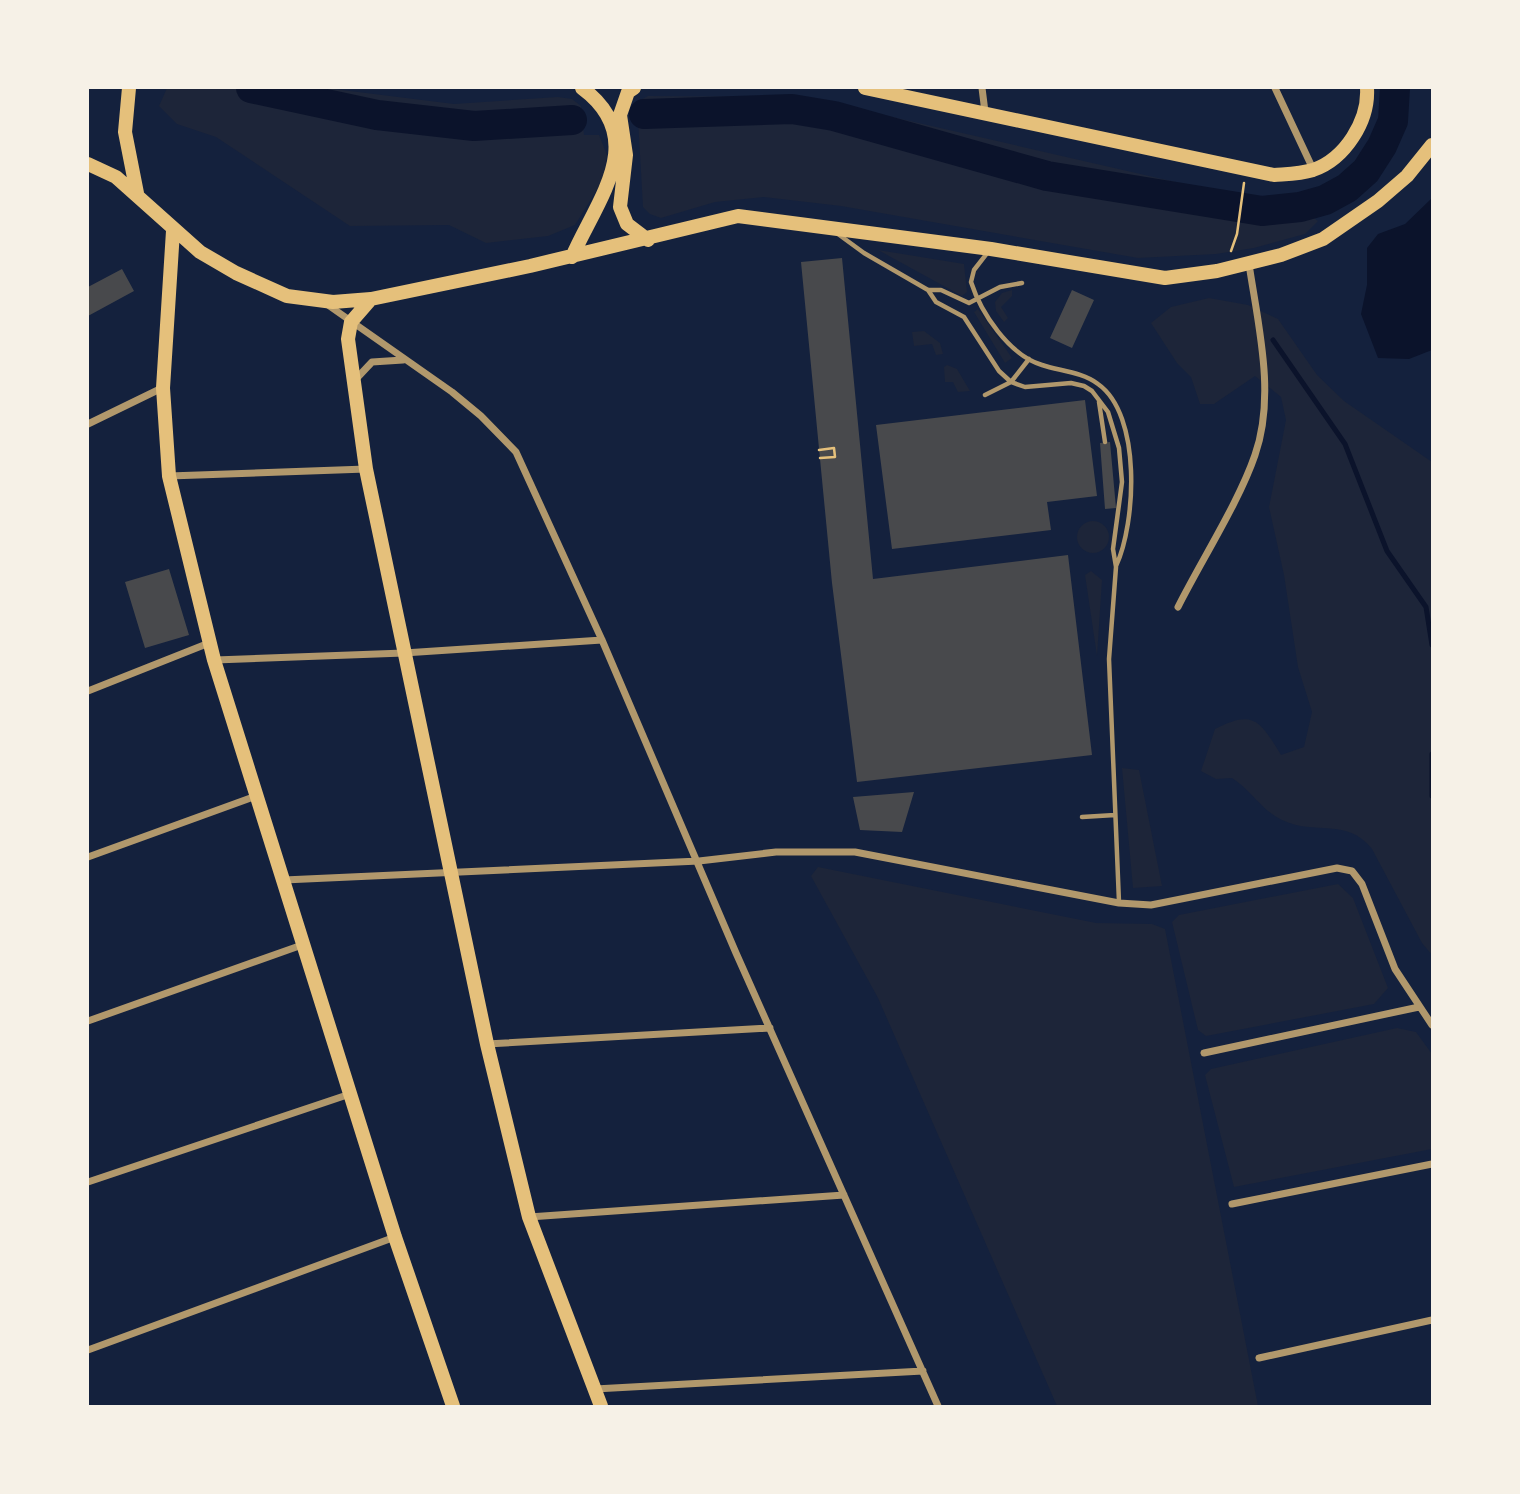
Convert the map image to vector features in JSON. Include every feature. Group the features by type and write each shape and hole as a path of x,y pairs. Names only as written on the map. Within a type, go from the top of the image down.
{"main road":[{"path":"129,88 125,132 137,193"},
{"path":"572,257 605,197 615,152 609,119 601,101 582,88"},
{"path":"634,88 628,92 620,116 626,155 620,207 627,224 648,240"},
{"path":"865,88 1265,173 1314,170 1337,156 1352,138 1368,99 1367,88"},
{"path":"88,164 116,177 137,193 173,231 200,252 261,286 287,296 321,301 371,299 648,240 738,216 990,249 1165,278 1249,264 1324,239 1353,220 1407,176 1433,145"},
{"path":"173,231 163,388 169,476 214,660 302,945 451,1406"},
{"path":"371,299 351,322 348,340 366,469 404,653 487,1044 529,1217 601,1406"}],"street":[{"path":"982,88 985,112"},
{"path":"1275,88 1314,170"},
{"path":"1178,607 1255,454 1263,414 1263,362 1249,264"},
{"path":"321,301 481,416 516,452 602,640 938,1406"},
{"path":"354,381 372,362 404,360"},
{"path":"88,424 163,388"},
{"path":"169,476 366,469"},
{"path":"214,660 404,653 602,640"},
{"path":"88,691 209,643"},
{"path":"88,858 257,796"},
{"path":"284,880 699,861 776,852 855,852 1119,903 1151,905 1337,868 1352,871 1362,884 1395,969 1433,1025"},
{"path":"88,1021 302,945"},
{"path":"1204,1053 1419,1007"},
{"path":"487,1044 770,1028"},
{"path":"88,1182 350,1094"},
{"path":"1232,1204 1433,1164"},
{"path":"529,1217 844,1195"},
{"path":"88,1350 395,1237"},
{"path":"1259,1358 1433,1320"},
{"path":"595,1389 923,1371"}],"lane":[{"path":"830,228 864,253 928,290 936,302 964,317 999,371 1011,382 1025,387 1072,383 1084,386 1099,399 1114,429 1122,463 1122,498 1113,549 1116,567 1109,659 1119,903"},
{"path":"990,249 974,270 971,282 979,300 1006,340 1029,359 1086,377 1100,385 1117,413 1132,467 1132,500 1124,549 1116,567"},
{"path":"928,290 941,290 969,303 1000,287 1022,283"},
{"path":"985,395 1011,382 1029,359"},
{"path":"1099,399 1105,442"},
{"path":"1082,817 1115,815"}],"path":[{"path":"1228,258 1237,234 1244,185"},
{"path":"819,450 834,448 835,457 820,458"}],"shaded area":[{"path":"167,88 326,88 454,104 558,97 572,99 581,106 584,135 599,135 607,155 603,180 575,225 548,236 486,243 449,225 350,226 216,137 177,124 159,106"},
{"path":"648,96 805,97 1254,200 1290,200 1318,221 1305,234 1254,248 1216,254 1138,258 841,206 764,197 715,202 661,218 650,214 643,207 637,102"},
{"path":"1432,198 1432,350 1409,359 1378,358 1361,314 1367,285 1367,248 1378,234 1405,224"},
{"path":"878,250 964,264 967,292 962,296"},
{"path":"1012,290 1012,296 1001,307 1008,318 1004,322 996,311 995,302 1002,293"},
{"path":"1209,298 1248,305 1278,319 1317,375 1344,401 1432,462 1432,955 1422,943 1372,849 1362,839 1341,830 1294,825 1282,820 1268,811 1232,778 1216,779 1201,771 1215,729 1239,720 1255,722 1281,755 1304,747 1312,712 1298,667 1284,575 1269,507 1286,420 1281,397 1255,376 1214,404 1200,404 1191,377 1177,363 1151,323 1171,307"},
{"path":"978,309 1012,358 1005,363 974,312"},
{"path":"924,331 940,343 943,354 936,355 932,344 914,346 912,332"},
{"path":"947,365 957,369 970,391 958,392 953,382 945,382 944,367"},
{"path":"1093,521 1104,526 1109,537 1104,548 1093,553 1082,548 1077,537 1082,526"},
{"path":"1091,571 1102,580 1097,656 1085,575"},
{"path":"1122,768 1139,770 1162,886 1133,888"},
{"path":"818,867 1096,923 1152,924 1165,929 1258,1406 1057,1406 878,998 811,876"},
{"path":"1338,884 1353,898 1388,988 1374,1004 1206,1036 1198,1030 1172,922 1179,915"},
{"path":"1397,1028 1416,1032 1432,1054 1432,1149 1234,1187 1205,1075 1211,1069"}],"building":[{"path":"842,258 873,579 1068,555 1092,755 857,782 832,583 801,262"},
{"path":"122,269 134,291 88,316 88,287"},
{"path":"1072,290 1094,300 1072,348 1050,338"},
{"path":"1085,400 1097,496 1047,502 1051,530 892,549 876,425"},
{"path":"1110,442 1116,508 1105,509 1100,443"},
{"path":"169,569 189,635 145,648 125,582"},
{"path":"914,792 902,832 860,830 853,797"}],"waterway":[{"path":"251,88 377,115 474,126 572,120"},
{"path":"644,114 792,109 834,116 1047,176 1262,211 1300,207 1325,200 1347,188 1366,171 1382,146 1393,121 1395,88"},
{"path":"1273,340 1345,444 1387,551 1426,607 1432,645"},
{"path":"1432,754 1432,796"}]}
